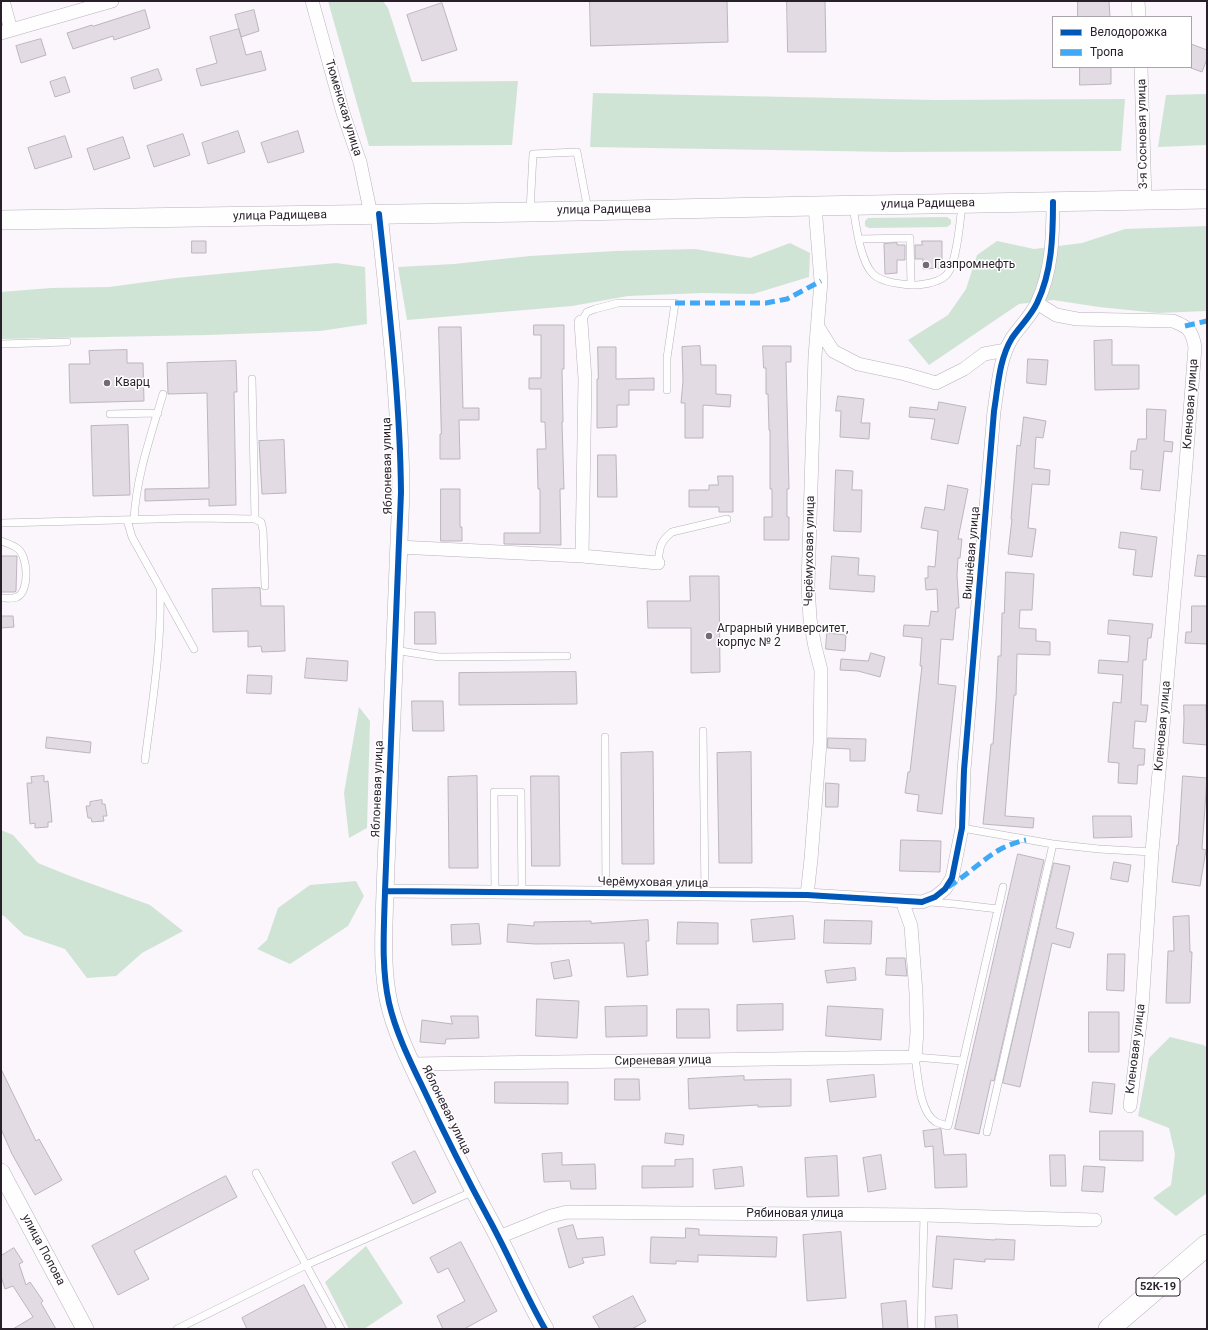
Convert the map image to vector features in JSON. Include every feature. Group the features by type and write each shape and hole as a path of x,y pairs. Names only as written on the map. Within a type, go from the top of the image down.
{"main road":[{"name":"улица Радищева","path":"1,220 530,212 1207,199"},
{"name":"52К-19","path":"1109,1329 1207,1246"}],"street":[{"path":"3,1 6,31 112,1"},
{"name":"Тюменская улица","path":"312,1 343,113 360,162 375,214"},
{"path":"1138,1 1138,16"},
{"name":"3-я Сосновая улица","path":"1141,68 1145,201"},
{"name":"Вишнёвая улица","path":"922,902 935,897 945,890 952,878 962,828 964,770 994,411 1000,369 1006,350 1012,338 1037,303 1046,279 1053,240 1053,202"},
{"name":"Черёмуховая улица","path":"807,896 820,735 821,670 810,619 808,585 815,356 820,282 815,206"},
{"name":"Яблоневая улица","path":"375,214 390,320 400,441 401,492 385,892 385,980 389,1004 398,1032 448,1143 499,1237 545,1329"},
{"name":"Кленовая улица","path":"1037,303 1056,315 1077,319 1173,321 1185,326 1192,335 1195,347 1152,852 1142,1008 1130,1106"},
{"path":"581,322 585,379 582,556"},
{"path":"818,327 833,351 858,364 905,374 936,383 964,369 984,354 1006,350"},
{"path":"398,547 582,556 658,563"},
{"name":"Черёмуховая улица","path":"385,892 807,896 922,902"},
{"path":"902,901 911,926 916,993 917,1032 915,1057"},
{"name":"Сиреневая улица","path":"412,1064 915,1057"},
{"name":"улица Попова","path":"1,1172 85,1329"},
{"name":"Рябиновая улица","path":"499,1237 551,1216 568,1212 924,1215 1095,1220"}],"lane":[{"path":"530,212 533,154 577,152 588,210"},
{"path":"853,205 859,239 866,263 874,275 886,281 911,285 925,284 940,280 948,274 953,261 962,203"},
{"path":"859,239 910,238 911,285"},
{"path":"581,322 587,312 618,303 675,304 667,358 667,390"},
{"path":"1,344 67,342"},
{"path":"252,379 256,519"},
{"path":"164,394 138,482 131,520 132,537 194,649"},
{"path":"110,414 158,413"},
{"path":"1,523 196,518 256,519 261,522 263,530 265,586"},
{"path":"658,563 660,546 665,538 672,532 727,520"},
{"path":"1,541 19,549 25,559 26,576 23,591 17,597 1,598"},
{"path":"145,760 161,618 160,588"},
{"path":"394,650 439,657 567,656"},
{"path":"703,730 705,895"},
{"path":"605,737 606,894"},
{"path":"495,892 494,792 521,792 522,893"},
{"path":"962,828 1053,844 1099,849 1152,852"},
{"path":"987,1132 1053,844"},
{"path":"963,1061 915,1057 923,1101 928,1114 936,1122 948,1126 963,1061 998,909 1003,887"},
{"path":"922,902 998,909"},
{"path":"256,1173 340,1329"},
{"path":"177,1329 306,1265 474,1191"},
{"path":"921,1329 924,1215"}],"green space":[{"path":"328,1 383,1 388,8 412,82 518,81 512,145 369,146"},
{"path":"593,93 936,100 1125,99 1121,151 893,152 590,147"},
{"path":"1207,94 1207,145 1158,147 1166,95"},
{"path":"947,217 951,220 951,224 947,227 869,228 865,226 865,221 868,218"},
{"path":"1207,226 1207,311 1158,313 1099,307 1053,300 1019,304 929,365 908,340 948,315 966,289 977,255 997,241 1034,249 1082,243 1125,229"},
{"path":"790,243 810,253 809,277 753,294 702,293 628,296 572,306 407,320 398,267 454,264 530,256 615,251 695,249 750,258"},
{"path":"336,263 365,267 367,324 320,331 1,339 1,292 51,288 109,287 176,278"},
{"path":"359,707 370,721 367,828 349,838 344,793"},
{"path":"1,830 13,835 38,863 150,905 183,931 142,953 116,976 87,978 65,949 24,935 4,916 1,915"},
{"path":"356,881 364,896 348,926 290,964 257,949 267,940 278,908 310,885"},
{"path":"1170,1037 1207,1047 1207,1193 1176,1216 1153,1198 1171,1185 1175,1154 1169,1128 1138,1116 1149,1058"},
{"path":"366,1246 403,1303 364,1329 349,1329 325,1282"}],"building":[{"path":"590,1 727,1 728,42 591,46"},
{"path":"787,1 825,1 826,52 788,52"},
{"path":"1078,1 1109,1 1110,16 1078,16"},
{"path":"442,3 457,50 422,61 407,15"},
{"path":"145,10 150,28 114,40 113,36 73,49 67,33"},
{"path":"254,10 259,31 241,37 235,15"},
{"path":"239,29 246,55 261,51 266,70 201,86 196,69 217,63 210,37"},
{"path":"41,39 46,55 21,63 16,46"},
{"path":"1192,44 1207,50 1207,59 1202,72 1191,68"},
{"path":"1080,68 1111,68 1111,84 1080,85"},
{"path":"158,69 162,80 134,89 131,78"},
{"path":"65,77 70,92 55,97 50,82"},
{"path":"238,131 245,152 208,164 202,143"},
{"path":"298,131 304,152 268,163 261,143"},
{"path":"183,134 190,155 154,167 147,146"},
{"path":"65,136 72,157 35,169 28,148"},
{"path":"123,137 130,158 94,170 87,149"},
{"path":"192,241 206,241 206,253 192,253"},
{"path":"922,241 942,241 942,268 923,269 923,259 915,259 915,245 922,245"},
{"path":"897,243 897,245 905,245 905,260 897,260 897,273 885,274 884,244"},
{"path":"534,325 564,325 562,422 564,489 560,489 561,545 504,544 504,533 540,533 540,489 538,489 537,449 546,449 545,422 541,422 541,389 529,389 529,378 541,378 541,335 534,335"},
{"path":"439,327 461,327 463,408 479,408 479,420 459,420 460,459 440,459"},
{"path":"1112,340 1112,365 1139,365 1139,389 1095,390 1094,341"},
{"path":"700,346 701,365 716,365 716,394 731,395 730,407 703,405 703,438 685,438 685,403 681,403 683,381 682,347"},
{"path":"763,346 791,346 791,362 786,362 789,489 787,489 787,517 789,517 789,540 764,540 764,517 772,517 772,489 770,489 770,430"},
{"path":"598,347 616,347 616,379 654,378 654,390 629,390 629,405 617,405 617,427 597,428"},
{"name":"Кварц","path":"127,350 127,363 143,363 144,401 70,403 69,364 90,364 89,351"},
{"path":"1028,359 1048,360 1046,385 1027,383"},
{"path":"236,361 237,392 234,392 236,505 209,506 209,499 145,501 145,489 209,488 207,393 168,394 167,363"},
{"path":"838,396 864,399 861,423 870,423 869,439 840,437 841,411 836,411"},
{"path":"939,402 966,407 958,444 931,439 935,419 909,417 910,407 937,410"},
{"path":"1147,409 1166,410 1164,441 1173,442 1172,452 1164,451 1160,491 1141,489 1143,470 1130,469 1131,451 1136,451 1138,439 1146,439"},
{"path":"1024,417 1046,421 1043,438 1036,437 1034,468 1050,470 1049,485 1032,484 1028,528 1036,529 1032,557 1008,554 1017,445 1020,446"},
{"path":"128,425 130,495 93,496 91,426"},
{"path":"284,440 286,493 262,494 259,441"},
{"path":"598,455 616,455 617,497 598,497"},
{"path":"836,470 853,471 852,490 862,490 861,532 834,531"},
{"path":"718,476 733,476 733,512 719,512 719,507 689,507 689,490 709,490 709,485 718,485"},
{"path":"948,485 968,489 958,539 962,539 960,558 958,558 957,575 959,608 956,608 953,640 941,639 938,684 956,686 942,814 917,811 919,795 905,793 908,772 910,772 922,666 920,666 922,638 903,636 904,625 929,626 931,611 938,612 937,589 926,590 925,578 928,578 928,566 935,567 938,531 921,528 925,507 944,510"},
{"path":"441,489 460,489 460,527 462,527 462,541 441,541"},
{"path":"1121,532 1157,537 1152,577 1133,575 1136,550 1119,548"},
{"path":"1198,555 1207,556 1207,577 1195,576"},
{"path":"1,556 17,556 15,592 1,592"},
{"path":"832,556 859,558 858,575 875,576 874,592 830,589"},
{"path":"1006,572 1034,574 1032,610 1020,610 1019,628 1036,629 1036,641 1050,642 1050,655 1017,654 1016,695 1014,695 1005,816 1034,818 1033,828 983,824 991,744 993,744 998,656 1001,656 1002,613 1004,613"},
{"path":"690,576 719,576 720,672 691,673 691,628 648,628 647,601 690,601"},
{"path":"260,588 261,606 284,606 285,651 262,652 261,646 248,647 248,631 213,632 212,589"},
{"path":"1192,606 1207,606 1207,644 1185,643 1186,632 1191,632"},
{"path":"415,612 435,612 436,644 415,644"},
{"path":"1,616 13,616 14,627 1,628"},
{"path":"1109,620 1153,624 1151,638 1148,638 1146,660 1143,660 1141,705 1148,705 1146,722 1135,721 1133,748 1145,749 1144,765 1138,765 1137,784 1118,783 1119,763 1108,762 1113,702 1121,703 1123,675 1098,673 1099,660 1128,662 1130,636 1108,634"},
{"path":"827,633 846,635 845,651 826,649"},
{"path":"871,653 885,657 880,677 858,671 840,670 841,659 868,661"},
{"path":"307,658 348,661 347,681 305,678"},
{"path":"576,672 577,704 459,705 459,673"},
{"path":"248,675 272,676 271,694 247,693"},
{"path":"412,701 443,701 444,731 413,731"},
{"path":"1184,705 1206,705 1207,745 1183,743"},
{"path":"47,737 91,742 90,753 46,748"},
{"path":"828,738 866,739 865,761 850,761 850,749 828,748"},
{"path":"653,752 654,864 622,864 621,753"},
{"path":"751,752 752,863 719,863 717,753"},
{"path":"44,776 44,782 48,781 52,822 48,822 48,827 35,828 35,823 30,824 27,783 32,783 31,777"},
{"path":"477,776 478,868 449,868 448,777"},
{"path":"531,776 559,776 560,866 532,866"},
{"path":"1183,776 1207,778 1202,849 1206,850 1200,886 1172,882 1178,845"},
{"path":"826,783 839,784 838,807 826,807"},
{"path":"102,800 102,804 105,804 107,816 103,816 104,821 92,822 91,818 88,818 86,806 90,806 90,802"},
{"path":"1093,816 1131,816 1132,837 1094,838"},
{"path":"901,840 941,841 940,872 900,871"},
{"path":"1018,854 1044,860 994,1081 991,1080 979,1134 955,1129"},
{"path":"1114,862 1131,865 1128,882 1111,879"},
{"path":"1054,863 1070,866 1056,928 1074,933 1070,948 1052,943 1020,1087 1003,1083"},
{"path":"793,916 795,939 753,942 751,920"},
{"path":"1189,916 1190,952 1192,952 1190,1003 1166,1003 1168,951 1174,951 1173,917"},
{"path":"648,920 649,941 646,941 648,975 627,977 624,943 535,944 507,942 508,924 534,926 534,922 591,921 591,923"},
{"path":"825,920 872,921 871,944 824,943"},
{"path":"678,922 718,923 718,944 677,944"},
{"path":"479,924 481,944 452,945 451,925"},
{"path":"1108,954 1125,954 1124,991 1107,990"},
{"path":"887,958 905,958 907,976 886,975"},
{"path":"569,960 572,976 554,979 551,963"},
{"path":"855,968 856,980 827,983 825,971"},
{"path":"537,999 579,1001 577,1038 536,1036"},
{"path":"783,1004 783,1030 737,1031 737,1005"},
{"path":"647,1006 647,1036 606,1037 605,1007"},
{"path":"828,1006 883,1009 881,1040 826,1036"},
{"path":"677,1009 709,1009 710,1038 677,1038"},
{"path":"1089,1012 1119,1012 1119,1052 1089,1052"},
{"path":"451,1016 478,1016 479,1038 446,1039 445,1044 420,1042 422,1020 452,1024"},
{"path":"1,1069 36,1141 39,1139 62,1180 35,1195 12,1154 1,1129"},
{"path":"874,1075 876,1097 830,1102 827,1080"},
{"path":"744,1076 744,1080 791,1079 791,1106 758,1107 758,1105 689,1109 688,1079"},
{"path":"615,1079 639,1079 640,1100 615,1100"},
{"path":"495,1082 568,1082 568,1104 495,1103"},
{"path":"1093,1082 1115,1084 1112,1114 1090,1112"},
{"path":"941,1129 944,1155 966,1154 967,1187 935,1188 933,1146 925,1147 923,1131"},
{"path":"1100,1131 1143,1131 1143,1161 1100,1160"},
{"path":"666,1133 684,1135 683,1145 665,1143"},
{"path":"415,1151 436,1192 413,1204 392,1163"},
{"path":"562,1153 562,1165 595,1164 596,1189 571,1189 570,1181 544,1182 542,1154"},
{"path":"881,1155 886,1189 868,1192 863,1158"},
{"path":"1050,1155 1065,1155 1066,1186 1051,1186"},
{"path":"837,1156 839,1196 807,1197 805,1158"},
{"path":"693,1159 693,1187 642,1188 642,1166 675,1166 675,1160"},
{"path":"1084,1166 1105,1167 1103,1192 1082,1191"},
{"path":"742,1167 744,1186 715,1189 713,1170"},
{"path":"226,1176 237,1197 134,1251 149,1279 118,1295 92,1246"},
{"path":"573,1225 577,1239 603,1237 605,1255 582,1258 584,1263 569,1268 558,1229"},
{"path":"686,1228 699,1229 699,1235 777,1237 776,1257 698,1255 698,1262 676,1261 676,1264 650,1263 651,1237 685,1238"},
{"path":"841,1232 846,1298 807,1301 803,1235"},
{"path":"937,1236 1015,1240 1014,1260 985,1259 985,1262 954,1259 952,1289 933,1287"},
{"path":"461,1242 497,1311 464,1329 443,1329 437,1316 465,1301 448,1268 438,1273 430,1258"},
{"path":"14,1248 23,1262 19,1264 26,1285 30,1282 43,1301 41,1303 56,1329 13,1329 33,1317 13,1286 5,1289 1,1276 1,1256"},
{"path":"304,1285 327,1329 247,1329 242,1318"},
{"path":"633,1296 646,1321 632,1329 600,1329 593,1317"},
{"path":"906,1301 908,1329 883,1329 881,1304"},
{"path":"957,1315 958,1329 936,1329 935,1317"}],"marked path":[{"path":"675,303 766,303 787,299 821,281"},
{"path":"1185,326 1207,321"},
{"path":"948,887 999,850 1026,840"}],"cycle path":[{"path":"385,891 807,895 922,902 935,897 945,889 952,878 962,828 964,770 994,411 998,383 1004,355 1008,346 1012,338 1035,308 1046,279 1051,254 1053,202"},
{"path":"379,214 399,422 401,492 384,919 384,962 386,989 395,1025 413,1068 455,1155 545,1329"}],"place":[{"name":"Газпромнефть","path":"926,265"},
{"name":"Кварц","path":"107,383"},
{"name":"Аграрный университет, корпус № 2","path":"709,636"}]}
